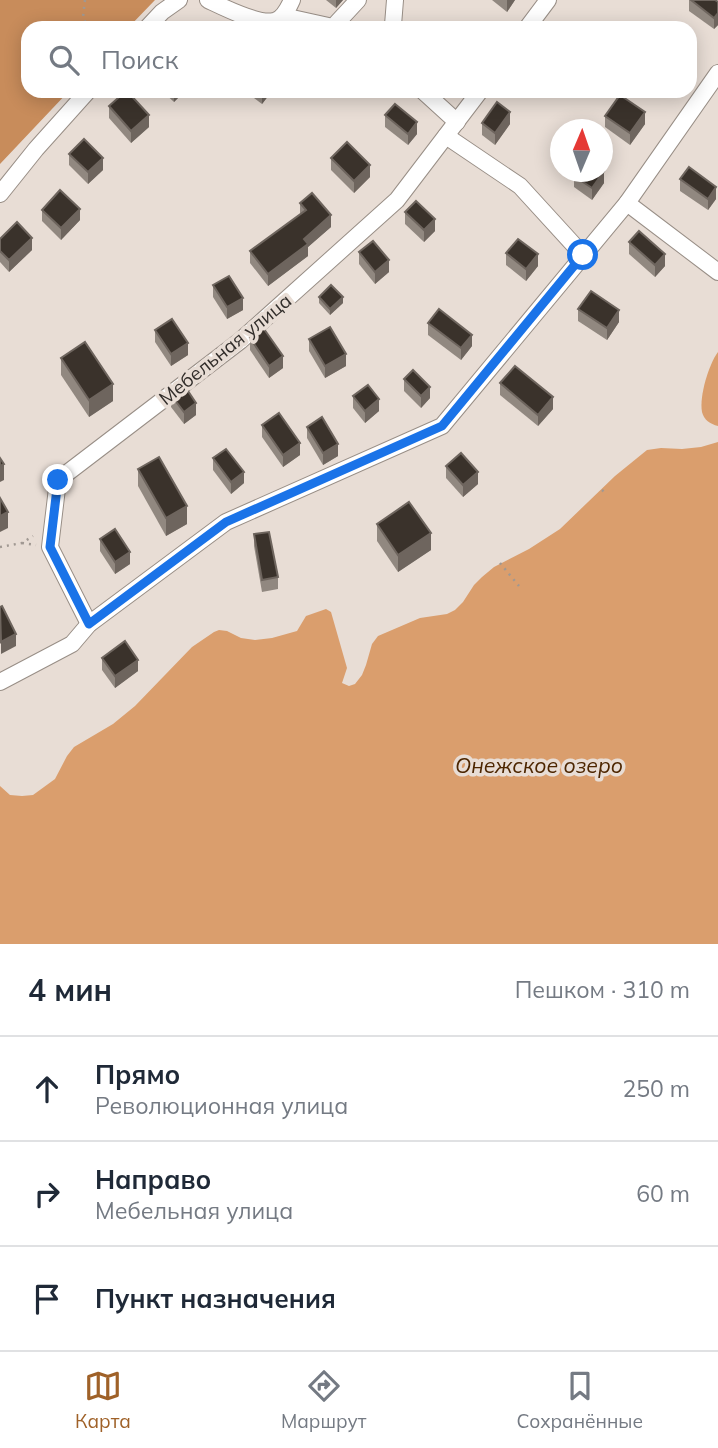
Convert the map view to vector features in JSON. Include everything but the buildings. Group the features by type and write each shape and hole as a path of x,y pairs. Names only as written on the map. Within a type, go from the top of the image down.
{"street":[{"path":"154,21 179,0"},
{"path":"208,0 247,18 266,21"},
{"path":"275,21 283,16 292,0"},
{"path":"339,21 359,0"},
{"path":"393,21 395,0"},
{"path":"532,21 548,0"},
{"path":"283,16 306,21"},
{"path":"0,682 72,644 89,624 226,522 442,426 627,203 718,73"},
{"path":"0,194 82,98"},
{"path":"431,98 457,122"},
{"name":"Мебельная улица","path":"89,624 50,547 58,480 240,341 397,200 475,98"},
{"path":"446,136 520,186 583,255"},
{"path":"627,203 718,272"}],"path":[{"path":"85,0 85,21"},
{"path":"602,490 607,494"},
{"path":"0,547 22,542 52,527"},
{"path":"500,564 519,586"}],"shaded area":[{"path":"0,0 155,0 135,21 21,21 21,98 62,98 0,164"}],"water":[{"path":"718,352 718,426 706,419 701,405 711,364"},
{"name":"Онежское озеро","path":"718,442 718,944 0,944 0,786 10,795 33,795 55,779 74,747 113,724 135,706 192,647 219,630 255,640 297,631 306,616 326,609 331,612 347,668 342,683 349,686 355,684 362,675 372,644 378,636 420,618 447,614 455,610 474,585 494,567 560,529 615,476 647,450 701,447"}],"route":[{"path":"58,480 50,547 89,624 226,522 442,426 583,255"}]}
